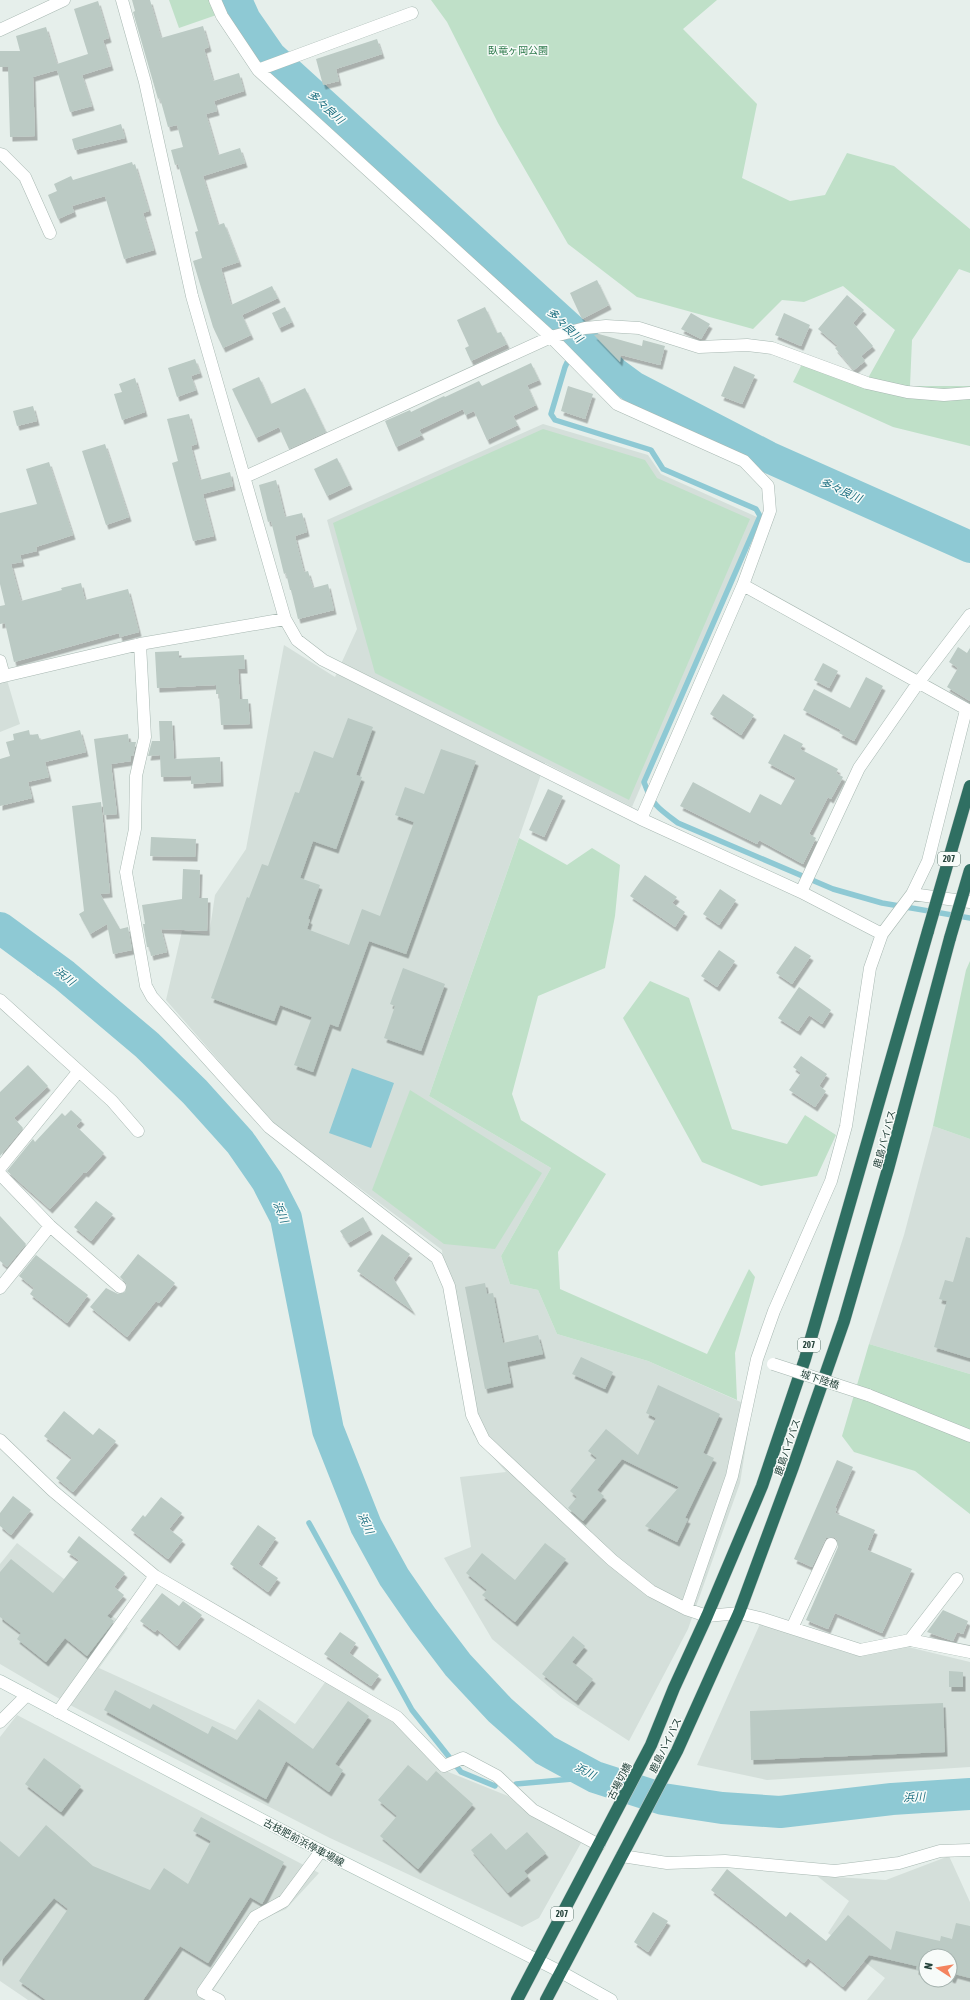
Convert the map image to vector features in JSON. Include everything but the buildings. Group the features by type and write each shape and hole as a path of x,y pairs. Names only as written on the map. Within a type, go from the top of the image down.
{"highway":[{"name":"鹿島バイパス","path":"651,1745 674,1688 707,1616 762,1486 805,1359 970,786"},
{"name":"鹿島バイパス","path":"546,2000 677,1751 739,1613 844,1321 886,1178 950,938 970,870"},
{"name":"古場切橋","path":"599,1845 651,1745"},
{"name":"207","path":"517,2000 599,1845"}],"street":[{"path":"0,30 64,0"},
{"path":"122,0 145,82 192,296 285,619 298,640 323,660 641,819 801,892 882,934"},
{"path":"215,0 222,16 258,70 551,337 617,404 744,461 768,486 770,511 743,585 641,819"},
{"path":"258,70 412,13"},
{"path":"0,154 3,155 25,177 50,233"},
{"path":"245,477 551,337 585,328 606,326 638,328 698,348 747,345 772,348 867,383 907,392 944,395 970,393"},
{"path":"686,1609 732,1476 757,1359 774,1311 831,1181 846,1126 870,968 882,934 912,894 928,861 968,711 743,585"},
{"path":"801,892 859,768 918,683 970,615"},
{"path":"0,661 2,676 140,644 285,619"},
{"path":"140,644 145,737 136,776 135,828 126,872 146,986 152,997 270,1127 437,1258 448,1286 472,1415 484,1440 612,1560 651,1591 686,1609 707,1616 739,1613 860,1650 910,1640 970,1652"},
{"path":"912,894 970,902"},
{"path":"0,1000 78,1072 112,1101 138,1131"},
{"path":"0,1168 78,1072"},
{"path":"0,1174 50,1226 120,1287"},
{"path":"0,1288 50,1226"},
{"name":"城下陸橋","path":"757,1359 868,1395 970,1436"},
{"path":"0,1440 54,1491 155,1576 397,1717 444,1766 463,1758 497,1776 533,1810 599,1845"},
{"path":"792,1628 831,1544"},
{"path":"58,1712 155,1576"},
{"path":"910,1640 957,1579"},
{"name":"古枝肥前浜停車場線","path":"0,1681 320,1851 561,1972 610,2000"},
{"path":"0,1722 27,1695"},
{"path":"622,1856 667,1863 725,1861 835,1872 900,1863 940,1852 970,1850"},
{"path":"219,2000 203,1992 255,1917 284,1901 320,1851"}],"shaded area":[{"path":"543,424 648,455 661,474 757,517 632,807 545,763 429,1096 551,1168 501,1256 510,1284 538,1290 557,1334 648,1361 752,1407 740,1483 688,1629 629,1741 561,1697 492,1639 444,1558 471,1547 460,1477 506,1472 473,1434 448,1308 442,1250 273,1123 166,1000 182,931 209,935 215,895 246,849 284,645 335,677 357,629 327,520"},
{"path":"7,680 20,724 0,732 0,682"},
{"path":"933,1126 970,1139 970,1374 869,1344 904,1235"},
{"path":"17,1543 128,1628 99,1668 235,1730 258,1699 295,1724 326,1681 399,1723 446,1771 508,1796 581,1843 539,1918 522,1927 330,1838 70,1705 0,1664 0,1564"},
{"path":"760,1624 854,1655 904,1646 970,1662 970,1767 767,1780 697,1765"},
{"path":"17,1715 319,1873 286,1909 258,1921 212,1992 204,2000 28,2000 0,1981 0,1737"},
{"path":"949,1856 970,1902 970,2000 867,2000 885,1978 828,1933 849,1901 817,1876 886,1880"}],"green space":[{"path":"169,0 220,0 225,12 179,28"},
{"name":"臥竜ヶ岡公園","path":"431,0 717,0 683,29 757,104 742,178 790,201 825,195 847,153 894,166 970,229 970,273 959,269 912,340 910,386 970,386 970,446 893,427 793,382 802,364 863,387 895,330 843,286 804,302 782,300 753,329 637,297 568,244 498,123 447,22"},
{"path":"543,429 645,460 657,478 750,519 629,800 375,673 333,523"},
{"path":"519,838 567,865 592,848 620,865 615,916 605,968 538,996 512,1094 521,1120 606,1174 558,1252 560,1289 707,1354 749,1269 755,1277 735,1353 737,1400 648,1361 557,1334 538,1290 510,1284 501,1256 551,1168 429,1096"},
{"path":"970,961 970,1139 933,1126 966,970"},
{"path":"650,981 689,998 732,1129 787,1144 805,1115 836,1135 817,1176 761,1186 702,1162 623,1018"},
{"path":"410,1090 542,1173 495,1249 444,1244 372,1190"},
{"path":"869,1344 970,1374 970,1514 915,1471 854,1452 842,1436"}],"water":[{"path":"0,919 54,956 38,976 0,945"},
{"path":"352,1068 394,1083 371,1148 329,1133"}],"waterway":[{"name":"多々良川","path":"236,0 245,20 270,56 579,337 614,373 633,387 768,457 970,547"},
{"path":"579,337 565,367 551,414 555,420 651,450 663,469 756,509 760,516 644,782 653,801 661,810 678,823 833,889 882,903 970,918"},
{"name":"浜川","path":"0,928 64,975 147,1045 195,1092 240,1142 267,1181 286,1218 328,1430 366,1526 394,1577 423,1619 458,1665 500,1710 545,1750 595,1777 663,1799 722,1808 780,1812 892,1799 970,1794"},
{"path":"309,1523 412,1710 461,1772 495,1786"},
{"path":"516,1784 595,1777"}]}
